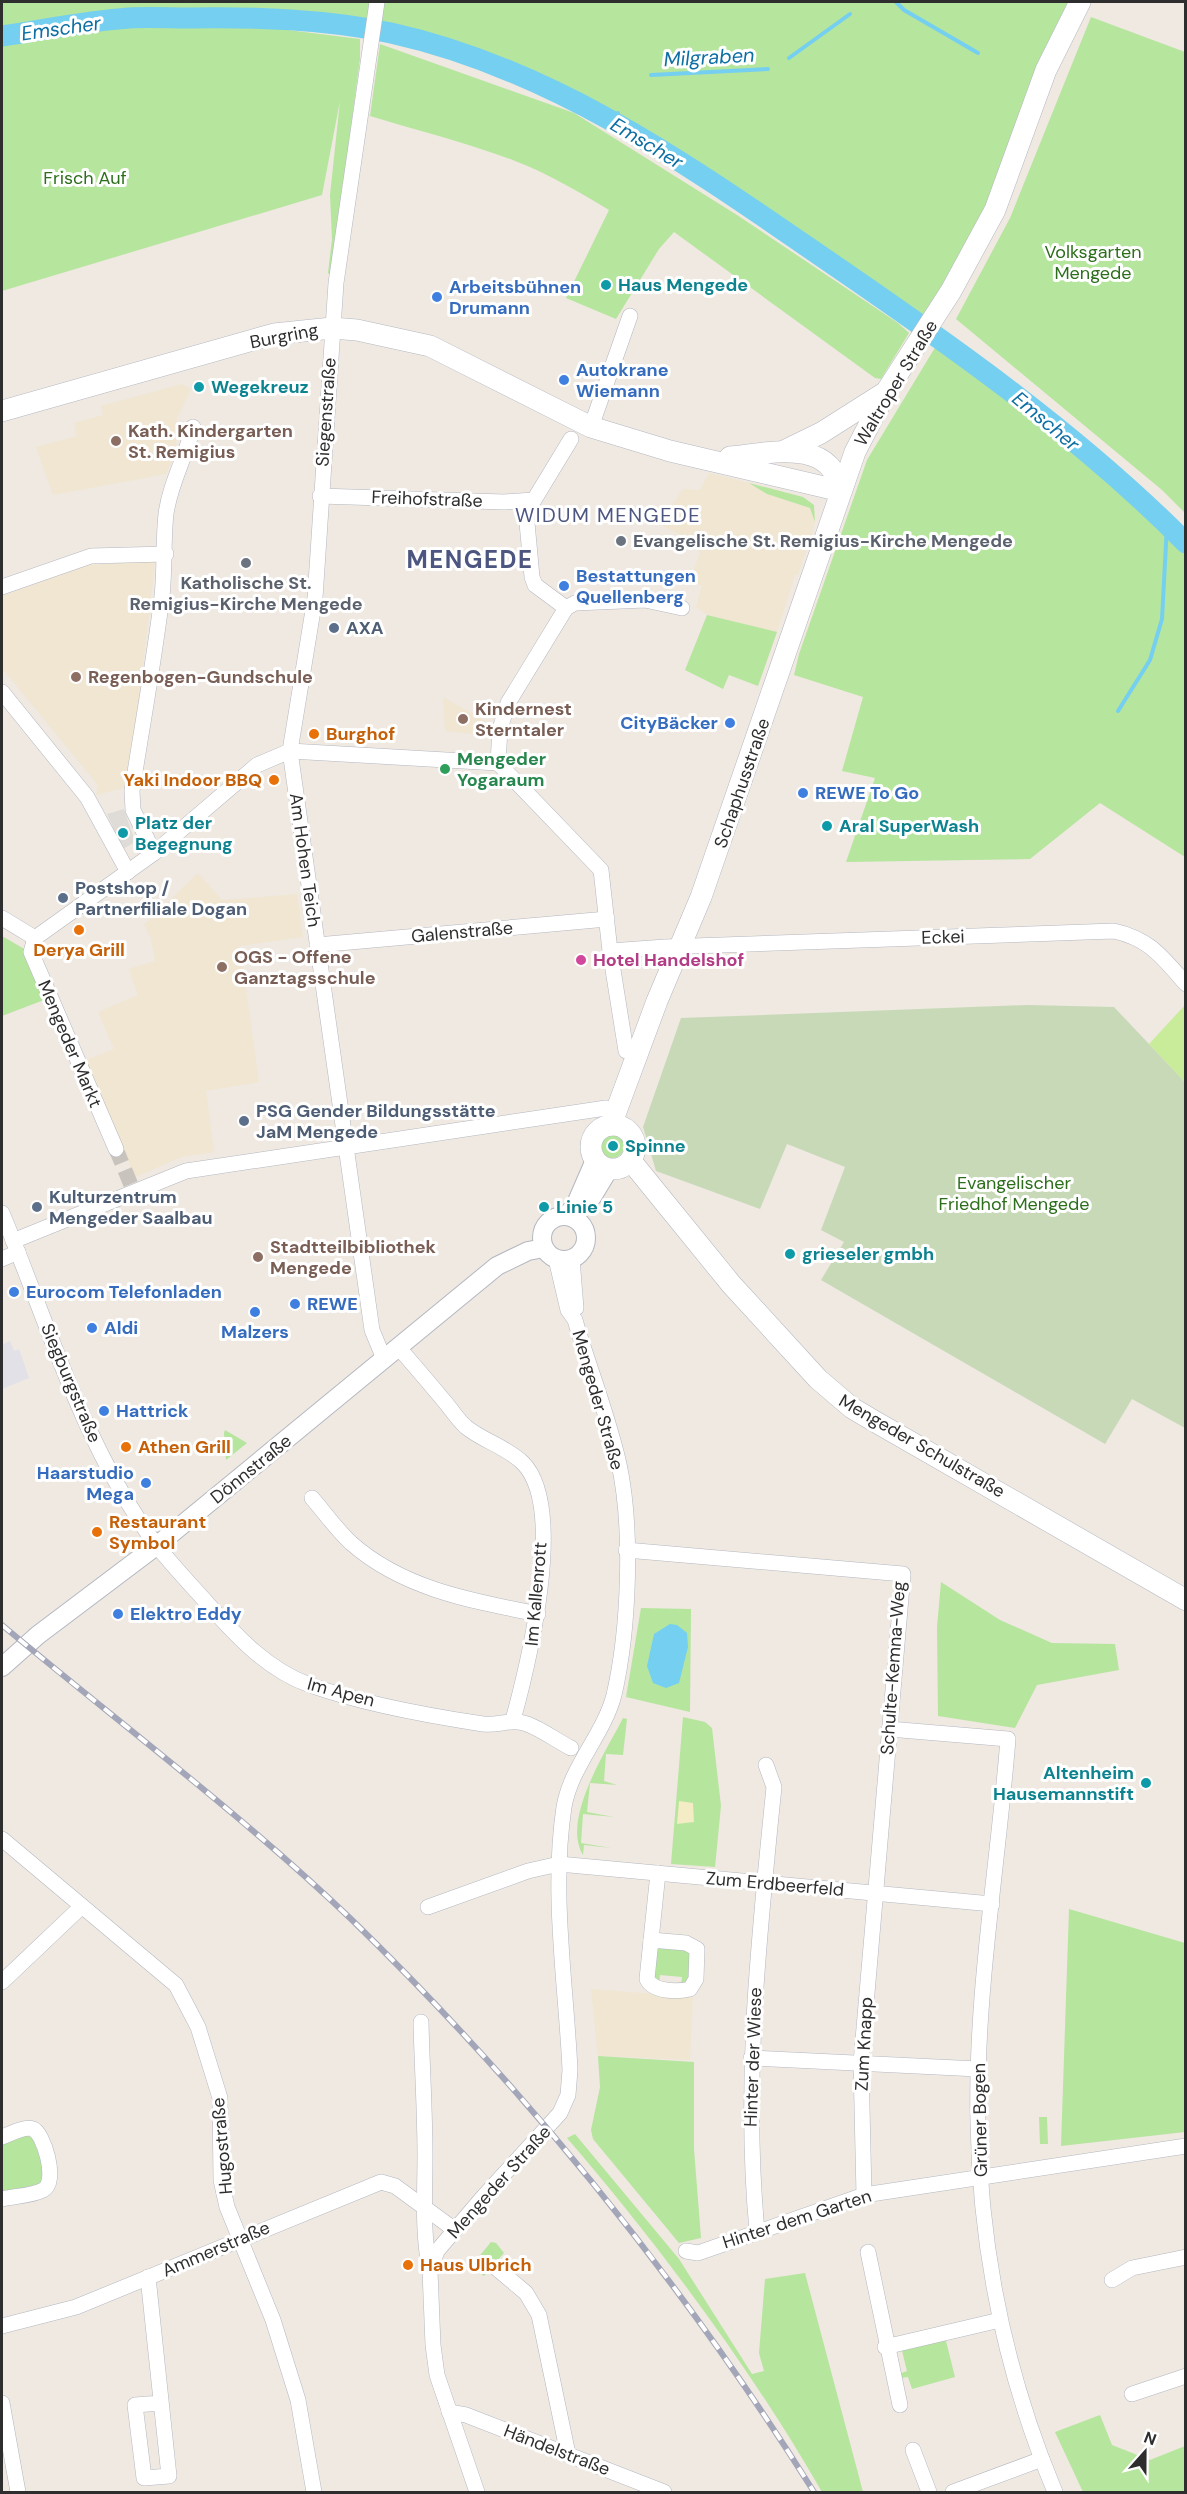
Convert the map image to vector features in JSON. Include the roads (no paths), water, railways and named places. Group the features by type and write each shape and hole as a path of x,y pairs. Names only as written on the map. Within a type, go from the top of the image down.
{"main road":[{"name":"Waltroper Straße","path":"841,491 855,452 886,392 945,300 995,210 1046,70 1080,2"},
{"name":"Burgring","path":"2,411 274,334 332,328 357,330 430,346 591,427"},
{"path":"781,452 821,433 886,392"},
{"path":"591,427 640,443 841,491 836,473 822,459 806,452 781,452 711,459"},
{"name":"Schaphusstraße","path":"614,1120 630,1061 701,897 753,752 841,491"},
{"path":"614,1120 635,1143 631,1161 621,1168 602,1165 591,1152 592,1140 599,1129 614,1120"},
{"name":"Mengeder Schulstraße","path":"631,1161 731,1284 834,1395 859,1413 1185,1600"}],"street":[{"name":"Siegenstraße","path":"290,751 302,664 312,617 337,274 377,2"},
{"path":"591,427 630,316"},
{"path":"153,853 133,810 132,791 166,554 166,515 173,479 187,451 193,427"},
{"path":"566,608 535,585 532,576 529,500 572,439"},
{"name":"Freihofstraße","path":"320,496 529,500"},
{"path":"2,587 90,556 166,554"},
{"path":"498,763 500,729 508,703 566,608 575,603 645,600 682,608"},
{"path":"2,692 87,797 128,872"},
{"path":"2,918 35,938 153,853 257,765 290,751 498,763 597,862 601,870 605,888 610,951 630,1061"},
{"name":"Am Hohen Teich","path":"290,751 372,1330 384,1359"},
{"name":"Galenstraße","path":"317,945 607,919"},
{"name":"Eckei","path":"681,946 1114,931 1153,946 1185,984"},
{"name":"Mengeder Markt","path":"35,938 31,952 116,1149"},
{"path":"610,951 681,946"},
{"path":"2,1259 16,1247 186,1171 346,1146 614,1120"},
{"path":"553,1250 582,1252 586,1240 573,1220 575,1206 602,1165"},
{"name":"Siegburgstraße","path":"2,1213 85,1422 105,1461 157,1545"},
{"name":"Dönnstraße","path":"2,1667 38,1635 157,1545 384,1359 497,1266 502,1256 510,1249 553,1250 554,1218 573,1220"},
{"name":"Mengeder Straße","path":"477,2493 437,2375 433,2345 430,2271 437,2251 561,2113 568,2095 570,2070 559,1864 564,1805 569,1789 614,1696 625,1617 625,1505 619,1464 553,1250"},
{"name":"Im Kallenrott","path":"398,1347 466,1427 511,1453 532,1475 538,1491 542,1525 542,1570 538,1614 530,1659 513,1720"},
{"path":"312,1498 349,1542 390,1571 452,1596 538,1614"},
{"name":"Im Apen","path":"157,1545 226,1624 256,1653 282,1672 308,1684 342,1695 485,1724 513,1720 529,1724 571,1748"},
{"name":"Schulte-Kemna-Weg","path":"626,1550 903,1574 875,1893"},
{"name":"Grüner Bogen","path":"889,1729 1008,1739 978,2069 980,2176 986,2240 1000,2320 1022,2400 1055,2493"},
{"name":"Hinter der Wiese","path":"757,2231 750,2135 751,2058 764,1883 774,1787 766,1765"},
{"name":"Hugostraße","path":"2,1839 176,1985 198,2027 220,2098 221,2180 227,2207 273,2320 298,2400 314,2493"},
{"path":"428,1907 528,1871 559,1864"},
{"name":"Zum Erdbeerfeld","path":"559,1864 992,1904"},
{"path":"651,1940 658,1873"},
{"name":"Zum Knapp","path":"864,2195 861,2063 875,1893"},
{"path":"2,1982 81,1907"},
{"path":"420,2022 425,2156 423,2206 425,2247 430,2271"},
{"path":"751,2058 978,2069"},
{"path":"2,2137 26,2128 34,2129 39,2134 52,2176 50,2184 43,2190 2,2199"},
{"name":"Hinter dem Garten","path":"686,2251 698,2253 864,2195 1185,2146"},
{"name":"Ammerstraße","path":"2,2326 76,2307 381,2182 389,2182 455,2230"},
{"path":"868,2252 885,2347 900,2405"},
{"path":"1112,2280 1132,2268 1185,2257"},
{"path":"495,2267 526,2293 539,2315 568,2454"},
{"path":"148,2277 170,2476 144,2478 135,2405 161,2403"},
{"path":"885,2347 1000,2320"},
{"path":"1132,2394 1185,2376"},
{"path":"2,2403 8,2467 18,2493"},
{"name":"Händelstraße","path":"449,2412 466,2415 664,2493"},
{"path":"913,2450 929,2493"},
{"path":"953,2493 1042,2459"}],"water":[{"path":"670,1624 677,1625 687,1633 688,1647 679,1683 666,1688 653,1683 647,1666 654,1634"}],"waterway":[{"path":"896,2 904,10 978,53"},
{"name":"Milgraben","path":"789,58 850,14"},
{"name":"Emscher","path":"2,36 129,18 290,20 391,33 452,50 511,71 567,97 675,159 878,295 970,361 1060,430 1103,466 1186,543"},
{"name":"Milgraben","path":"651,75 768,69"},
{"name":"Milgraben","path":"612,120 618,113"},
{"path":"1118,711 1150,660 1162,619 1167,525"}],"tunnel":[{"path":"116,1149 134,1192"}],"railway":[{"path":"2,1625 223,1805 309,1880 417,1985 480,2052 600,2192 656,2264 764,2414 814,2492"}],"place":[{"name":"Haus Mengede","path":"606,285"},
{"name":"Arbeitsbühnen Drumann","path":"437,297"},
{"name":"Autokrane Wiemann","path":"564,380"},
{"name":"Wegekreuz","path":"199,387"},
{"name":"Kath. Kindergarten St. Remigius","path":"116,441"},
{"name":"Evangelische St. Remigius-Kirche Mengede","path":"621,541"},
{"name":"Katholische St. Remigius-Kirche Mengede","path":"246,563"},
{"name":"Bestattungen Quellenberg","path":"564,586"},
{"name":"AXA","path":"334,628"},
{"name":"Regenbogen-Gundschule","path":"76,677"},
{"name":"Kindernest Sterntaler","path":"463,719"},
{"name":"CityBäcker","path":"730,723"},
{"name":"Burghof","path":"314,734"},
{"name":"Mengeder Yogaraum","path":"445,769"},
{"name":"Yaki Indoor BBQ","path":"274,780"},
{"name":"REWE To Go","path":"803,793"},
{"name":"Aral SuperWash","path":"827,826"},
{"name":"Platz der Begegnung","path":"123,833"},
{"name":"Postshop / Partnerfiliale Dogan","path":"63,898"},
{"name":"Derya Grill","path":"79,930"},
{"name":"Hotel Handelshof","path":"581,960"},
{"name":"OGS - Offene Ganztagsschule","path":"222,967"},
{"name":"PSG Gender Bildungsstätte JaM Mengede","path":"244,1121"},
{"name":"Spinne","path":"613,1146"},
{"name":"Kulturzentrum Mengeder Saalbau","path":"37,1207"},
{"name":"Linie 5","path":"544,1207"},
{"name":"grieseler gmbh","path":"790,1254"},
{"name":"Stadtteilbibliothek Mengede","path":"258,1257"},
{"name":"Eurocom Telefonladen","path":"14,1292"},
{"name":"REWE","path":"295,1304"},
{"name":"Malzers","path":"255,1312"},
{"name":"Aldi","path":"92,1328"},
{"name":"Hattrick","path":"104,1411"},
{"name":"Athen Grill","path":"126,1447"},
{"name":"Haarstudio Mega","path":"146,1483"},
{"name":"Restaurant Symbol","path":"97,1532"},
{"name":"Elektro Eddy","path":"118,1614"},
{"name":"Altenheim Hausemannstift","path":"1146,1783"},
{"name":"Haus Ulbrich","path":"408,2265"}],"district":[{"name":"WIDUM MENGEDE","path":"608,515"},
{"name":"MENGEDE","path":"470,559"}],"park label":[{"name":"Frisch Auf","path":"85,178"},
{"name":"Volksgarten Mengede","path":"1093,262"},
{"name":"Evangelischer Friedhof Mengede","path":"1014,1193"}]}
